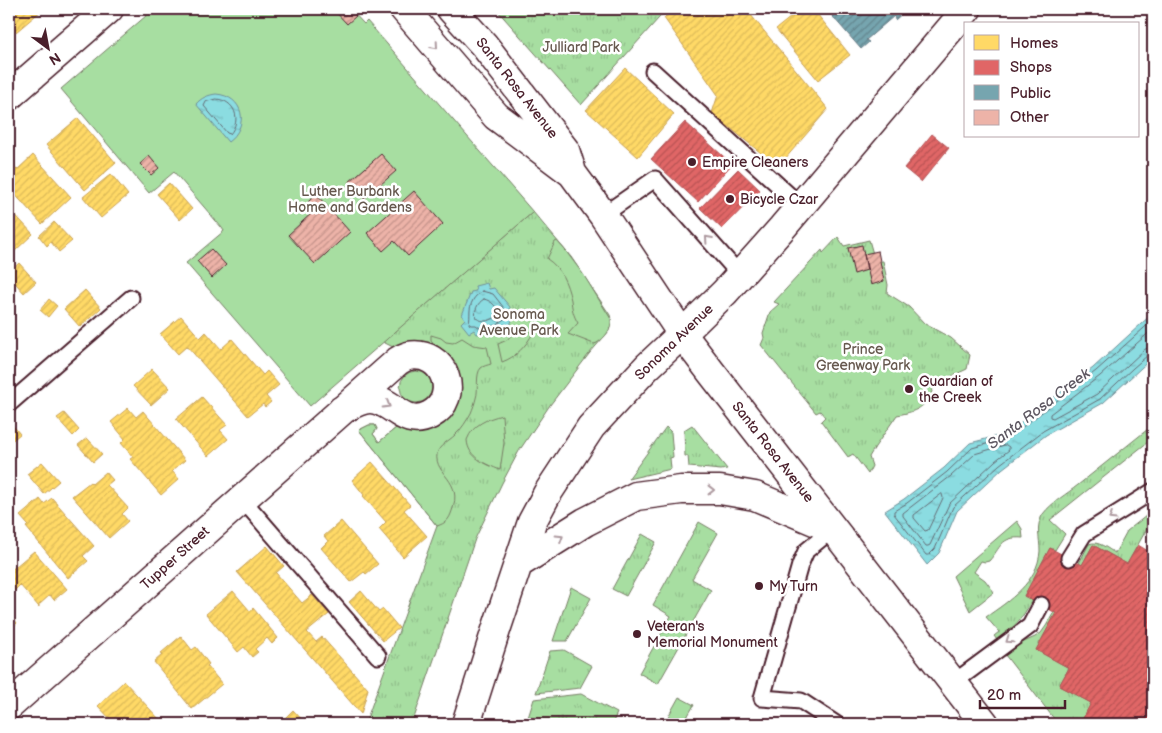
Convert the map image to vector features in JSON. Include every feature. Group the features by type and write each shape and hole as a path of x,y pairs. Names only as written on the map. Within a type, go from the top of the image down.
{"main road":[{"path":"9,96 109,9"},
{"name":"Santa Rosa Avenue","path":"404,9 496,116 572,173 603,215 682,334 985,724"},
{"name":"Santa Rosa Avenue","path":"451,9 484,45 565,150 572,173"},
{"name":"Sonoma Avenue","path":"466,724 532,522 551,488 591,427 647,367 725,292 967,9"},
{"name":"Tupper Street","path":"9,706 342,410"},
{"path":"518,564 585,522 636,496 681,490 720,490 755,496 833,529"}],"lane":[{"path":"653,71 800,206"},
{"path":"603,215 655,179 740,275"},
{"path":"9,404 131,298"},
{"path":"1069,558 1084,534 1153,491"},
{"path":"242,499 378,656"},
{"path":"833,529 806,551 803,558 762,698 801,701 836,724"},
{"path":"953,683 1030,626 1041,605"}],"green space":[{"name":"Luther Burbank Home and Gardens","path":"154,9 350,9 364,24 367,21 533,212 310,406 186,263 224,231 222,228 174,172 149,193 61,89"},
{"name":"Julliard Park","path":"496,9 667,9 581,105"},
{"name":"Sonoma Avenue Park","path":"533,212 571,257 610,315 609,331 550,405 519,451 502,483 475,539 412,724 365,724 437,526 359,430 369,425 375,425 377,429 373,434 379,442 396,428 409,431 433,429 444,422 456,407 461,392 460,376 453,362 443,351 428,344 412,342 393,347 383,342"},
{"name":"Prince Greenway Park","path":"838,237 844,246 869,240 875,261 883,261 888,285 887,293 909,307 925,324 951,338 970,355 967,369 935,384 929,398 922,406 912,412 897,415 869,457 872,466 868,474 853,454 848,457 821,421 825,417 820,411 816,413 761,345 770,312 779,304 774,302 822,250 823,253"},
{"path":"557,241 583,274 611,319 607,333 597,343 594,344 568,334 578,323 563,276 547,259"},
{"path":"518,327 533,333 520,351 502,362 498,344 507,340"},
{"path":"431,335 441,338 446,342 453,343 462,338 473,345 487,347 491,364 482,367 479,371 477,395 468,419 458,433 444,443 437,454 437,461 452,485 455,501 448,519 437,526 359,430 369,425 375,425 377,429 373,434 379,442 396,428 411,432 431,430 441,425 455,410 461,390 457,368 453,360 432,342"},
{"path":"416,371 422,372 427,376 431,381 431,393 427,398 422,402 416,403 410,402 405,398 401,393 400,387 401,381 405,376 410,372"},
{"path":"502,415 504,443 500,470 474,456 467,440 477,426 486,420"},
{"path":"692,425 727,469 689,467 688,456 685,456 684,430"},
{"path":"1153,425 1153,438 1050,520 1065,534 1055,550 1050,548 1024,596 1032,600 1021,618 997,640 994,636 999,632 986,617 1021,590 1034,572 1040,551 1039,523 1043,514 1055,502"},
{"path":"666,427 671,432 673,457 670,458 671,469 628,479"},
{"path":"1153,502 1153,518 1127,564 1093,545 1082,565 1079,563 1089,544 1092,543 1106,547 1115,553 1127,531 1146,516"},
{"path":"1017,521 1022,529 1023,538 1005,541 989,561 981,561 974,572 985,580 994,592 970,611 953,576"},
{"path":"699,522 718,533 692,579 711,590 658,684 639,673 671,616 653,605"},
{"path":"642,534 656,542 626,596 612,589"},
{"path":"571,587 591,598 567,641 553,641"},
{"path":"1054,612 1056,613 1036,650 1069,668 1059,686 1091,703 1082,722 1086,724 1058,724 1005,655 1017,645 1041,633"},
{"path":"564,650 592,666 580,688 536,693 550,651"},
{"path":"581,694 617,713 612,724 526,724 534,699"},
{"path":"679,697 694,705 683,724 664,724"}],"water":[{"path":"216,94 233,100 241,113 239,128 228,142 196,104 205,97"},
{"path":"487,283 489,289 494,288 510,307 509,312 514,314 510,326 505,324 503,329 477,334 474,330 469,333 461,323 465,319 462,315 471,292 476,291 475,286"},
{"name":"Santa Rosa Creek","path":"1153,313 1153,357 1103,403 1046,435 1002,469 957,511 939,553 927,565 885,511 944,468 970,443 1005,434 1093,368"}],"building: Homes":[{"path":"9,9 42,10 16,32 9,24"},
{"path":"673,9 746,9 828,109 778,167 712,113 718,95 664,18"},
{"path":"801,9 813,9 850,55 818,80 776,29"},
{"path":"625,68 674,114 638,157 586,110"},
{"path":"78,118 116,163 85,190 46,145"},
{"path":"33,155 71,197 42,224 9,188 9,170 13,166 17,170"},
{"path":"111,174 128,195 101,218 83,197"},
{"path":"169,183 192,209 180,220 157,194"},
{"path":"9,208 33,234 15,251 9,245"},
{"path":"54,222 72,241 59,252 51,242 47,246 39,236"},
{"path":"19,263 36,282 24,293 9,276 9,272"},
{"path":"85,290 101,308 80,327 64,309"},
{"path":"49,299 57,306 48,317 40,310"},
{"path":"181,316 200,338 206,332 221,349 232,339 263,375 267,371 279,385 266,396 271,402 265,407 263,404 248,416 187,346 178,354 160,334"},
{"path":"152,369 170,388 151,405 133,386"},
{"path":"202,397 227,425 220,430 228,439 208,456 176,419"},
{"path":"128,408 136,417 143,411 185,460 172,471 179,479 161,495 130,459 133,457 121,443 125,439 111,422"},
{"path":"64,413 79,430 73,436 57,418"},
{"path":"9,421 20,434 9,443"},
{"path":"87,438 102,454 93,462 78,445"},
{"path":"42,462 59,481 44,494 27,474"},
{"path":"372,462 410,505 404,510 427,536 403,557 379,529 386,522 363,496 352,480"},
{"path":"106,472 113,480 107,485 128,508 122,514 128,521 109,538 72,496 90,482 92,484"},
{"path":"52,498 94,546 83,556 88,561 68,578 26,527 28,525 20,516 40,499 44,504"},
{"path":"341,521 378,564 366,574 364,572 351,582 321,548 328,541 324,536"},
{"path":"267,546 284,566 276,573 302,603 312,595 329,614 307,632 316,642 322,637 368,689 361,714 237,572"},
{"path":"34,551 67,589 54,600 50,595 39,607 20,585 14,591 9,584 9,572"},
{"path":"233,591 250,611 253,608 278,638 272,644 267,638 255,649 258,652 252,657 244,647 238,652 206,614"},
{"path":"361,591 379,612 383,609 399,628 383,641 349,602"},
{"path":"9,613 17,623 9,631"},
{"path":"181,636 192,650 196,647 209,664 207,666 222,684 192,709 154,662 162,655 161,653"},
{"path":"124,681 160,720 156,724 115,724 98,706"},
{"path":"293,710 306,724 279,724"}],"building: Shops":[{"name":"Empire Cleaners","path":"685,122 732,164 698,202 651,159"},
{"path":"932,134 949,148 921,182 904,168"},
{"name":"Bicycle Czar","path":"738,169 760,190 722,229 700,208"},
{"path":"1093,545 1127,564 1138,545 1153,554 1153,724 1086,724 1081,722 1091,703 1059,686 1069,668 1036,650 1056,613 1024,596 1050,548 1082,565"}],"building: Public":[{"path":"826,9 903,9 905,11 895,20 894,16 866,40 869,42 861,49"}],"building: Other":[{"path":"333,9 350,9 356,16 347,24"},
{"path":"381,154 396,171 364,199 349,182"},
{"path":"149,156 159,168 151,175 140,164"},
{"path":"414,191 443,224 408,256 394,241 383,251 367,233"},
{"path":"316,194 350,232 315,264 288,235 315,210 308,202"},
{"path":"862,245 867,270 854,274 848,248"},
{"path":"211,249 226,265 212,278 197,261"},
{"path":"878,251 884,281 871,285 864,254"}],"place":[{"name":"Empire Cleaners","path":"692,162"},
{"name":"Bicycle Czar","path":"730,199"},
{"name":"Guardian of the Creek","path":"909,389"},
{"name":"My Turn","path":"759,586"},
{"name":"Veteran's Memorial Monument","path":"637,634"}]}
